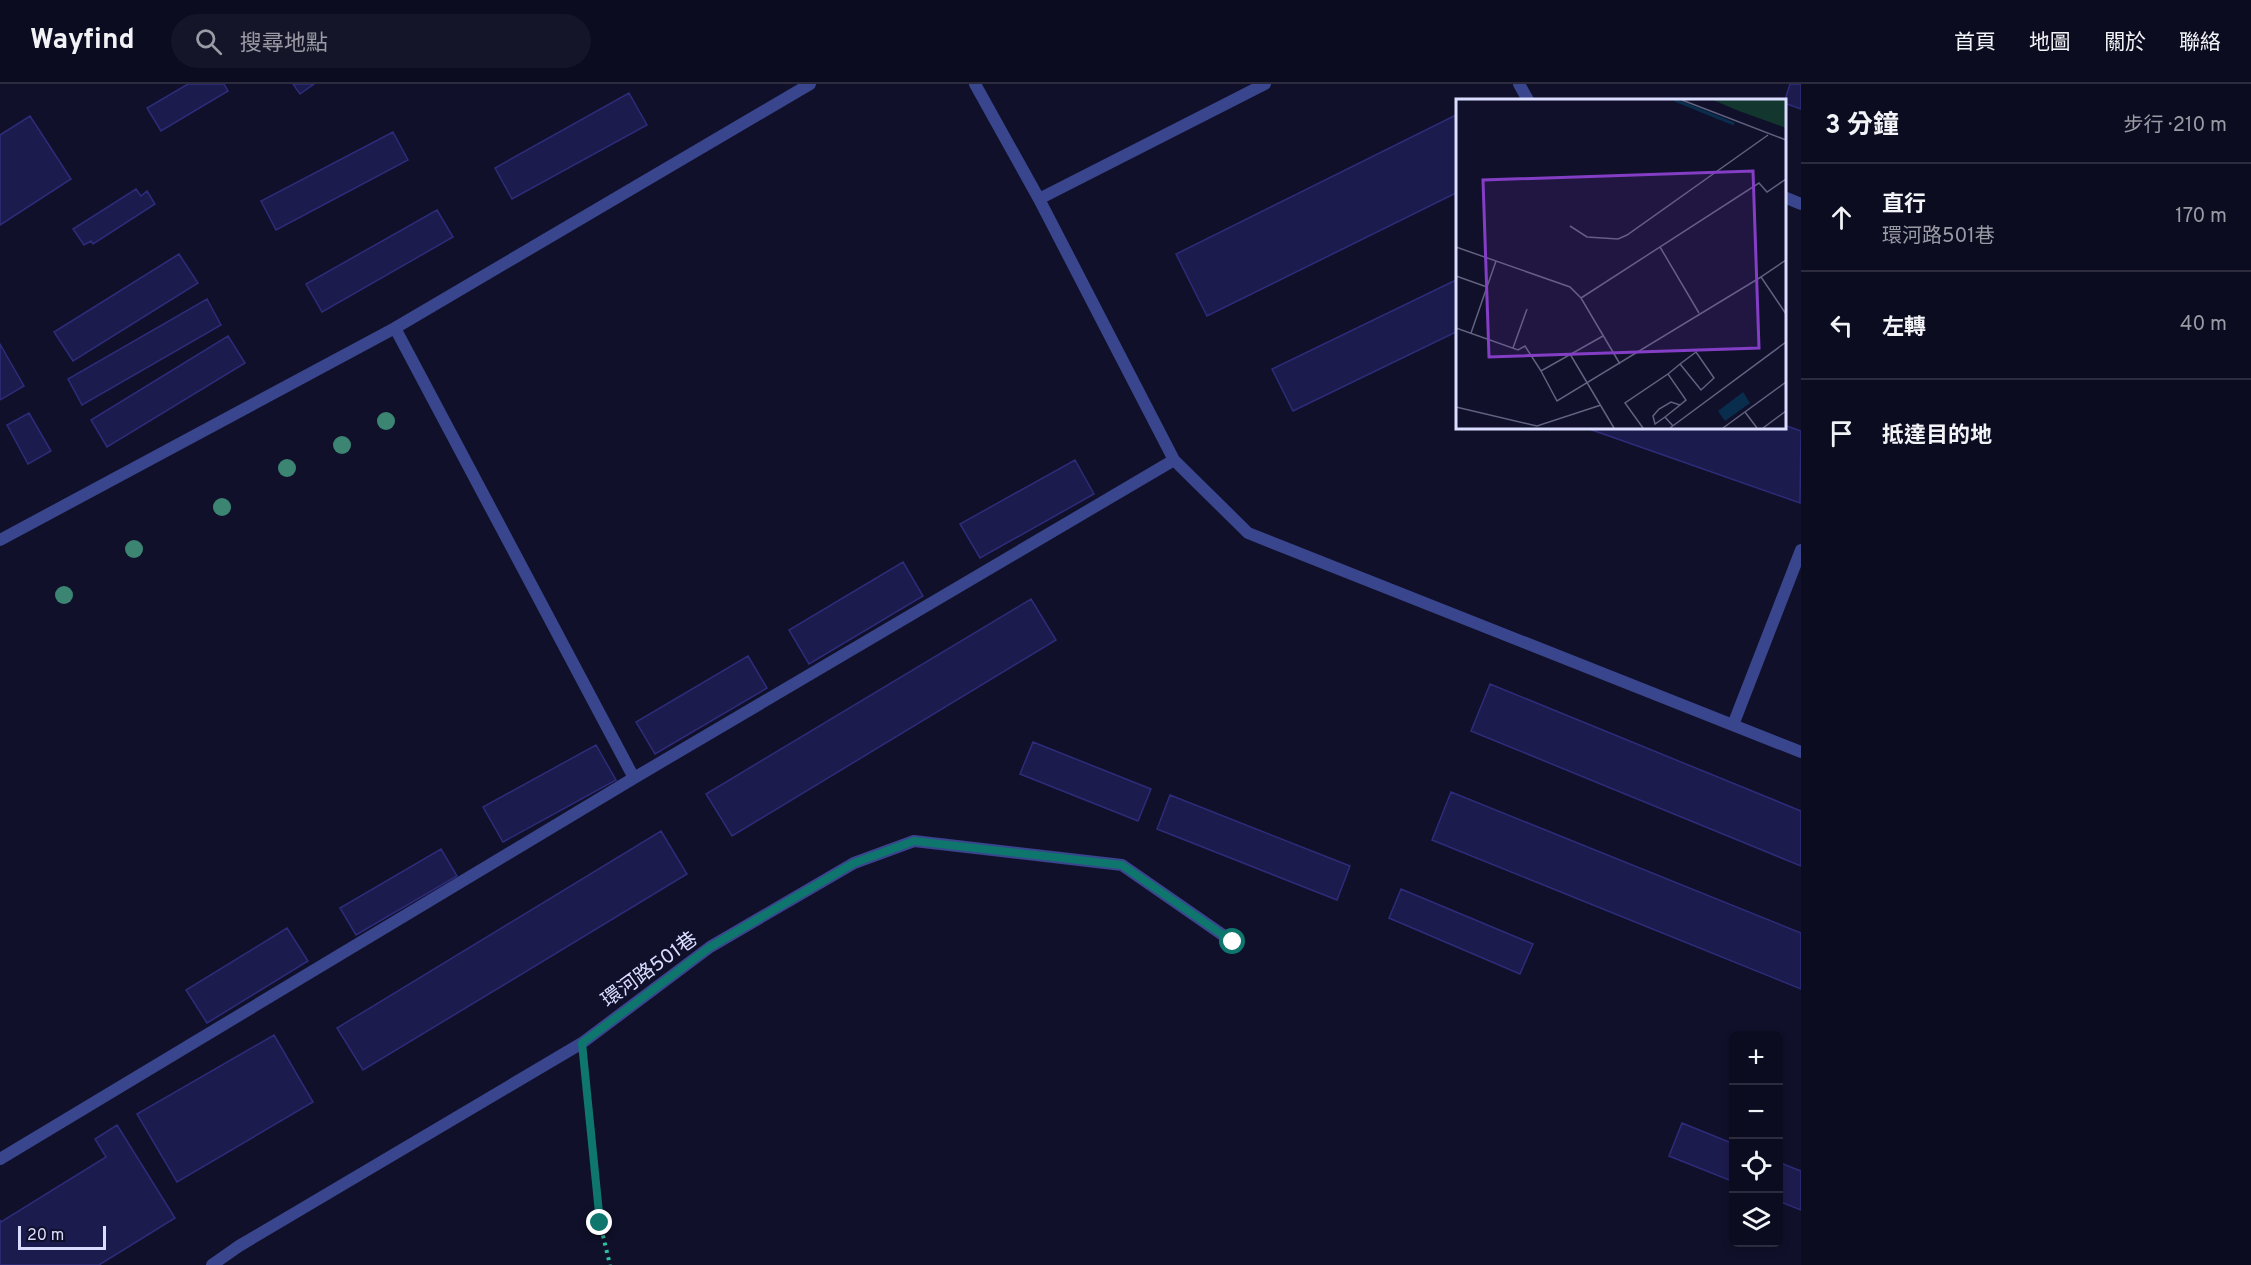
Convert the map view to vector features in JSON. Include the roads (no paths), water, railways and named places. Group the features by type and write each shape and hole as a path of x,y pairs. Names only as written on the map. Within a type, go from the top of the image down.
{"lane":[{"path":"0,540 395,328 810,84"},
{"path":"975,84 1039,199 1173,460 1248,533 1801,752"},
{"path":"1519,84 1527,99"},
{"path":"1039,199 1260,85"},
{"path":"1786,197 1801,204"},
{"path":"395,328 634,778"},
{"path":"0,1159 634,778 1173,460"},
{"path":"1733,725 1800,553"},
{"name":"環河路501巷","path":"212,1265 239,1246 582,1043 710,947 854,863 914,841 1122,865 1233,942"}]}
